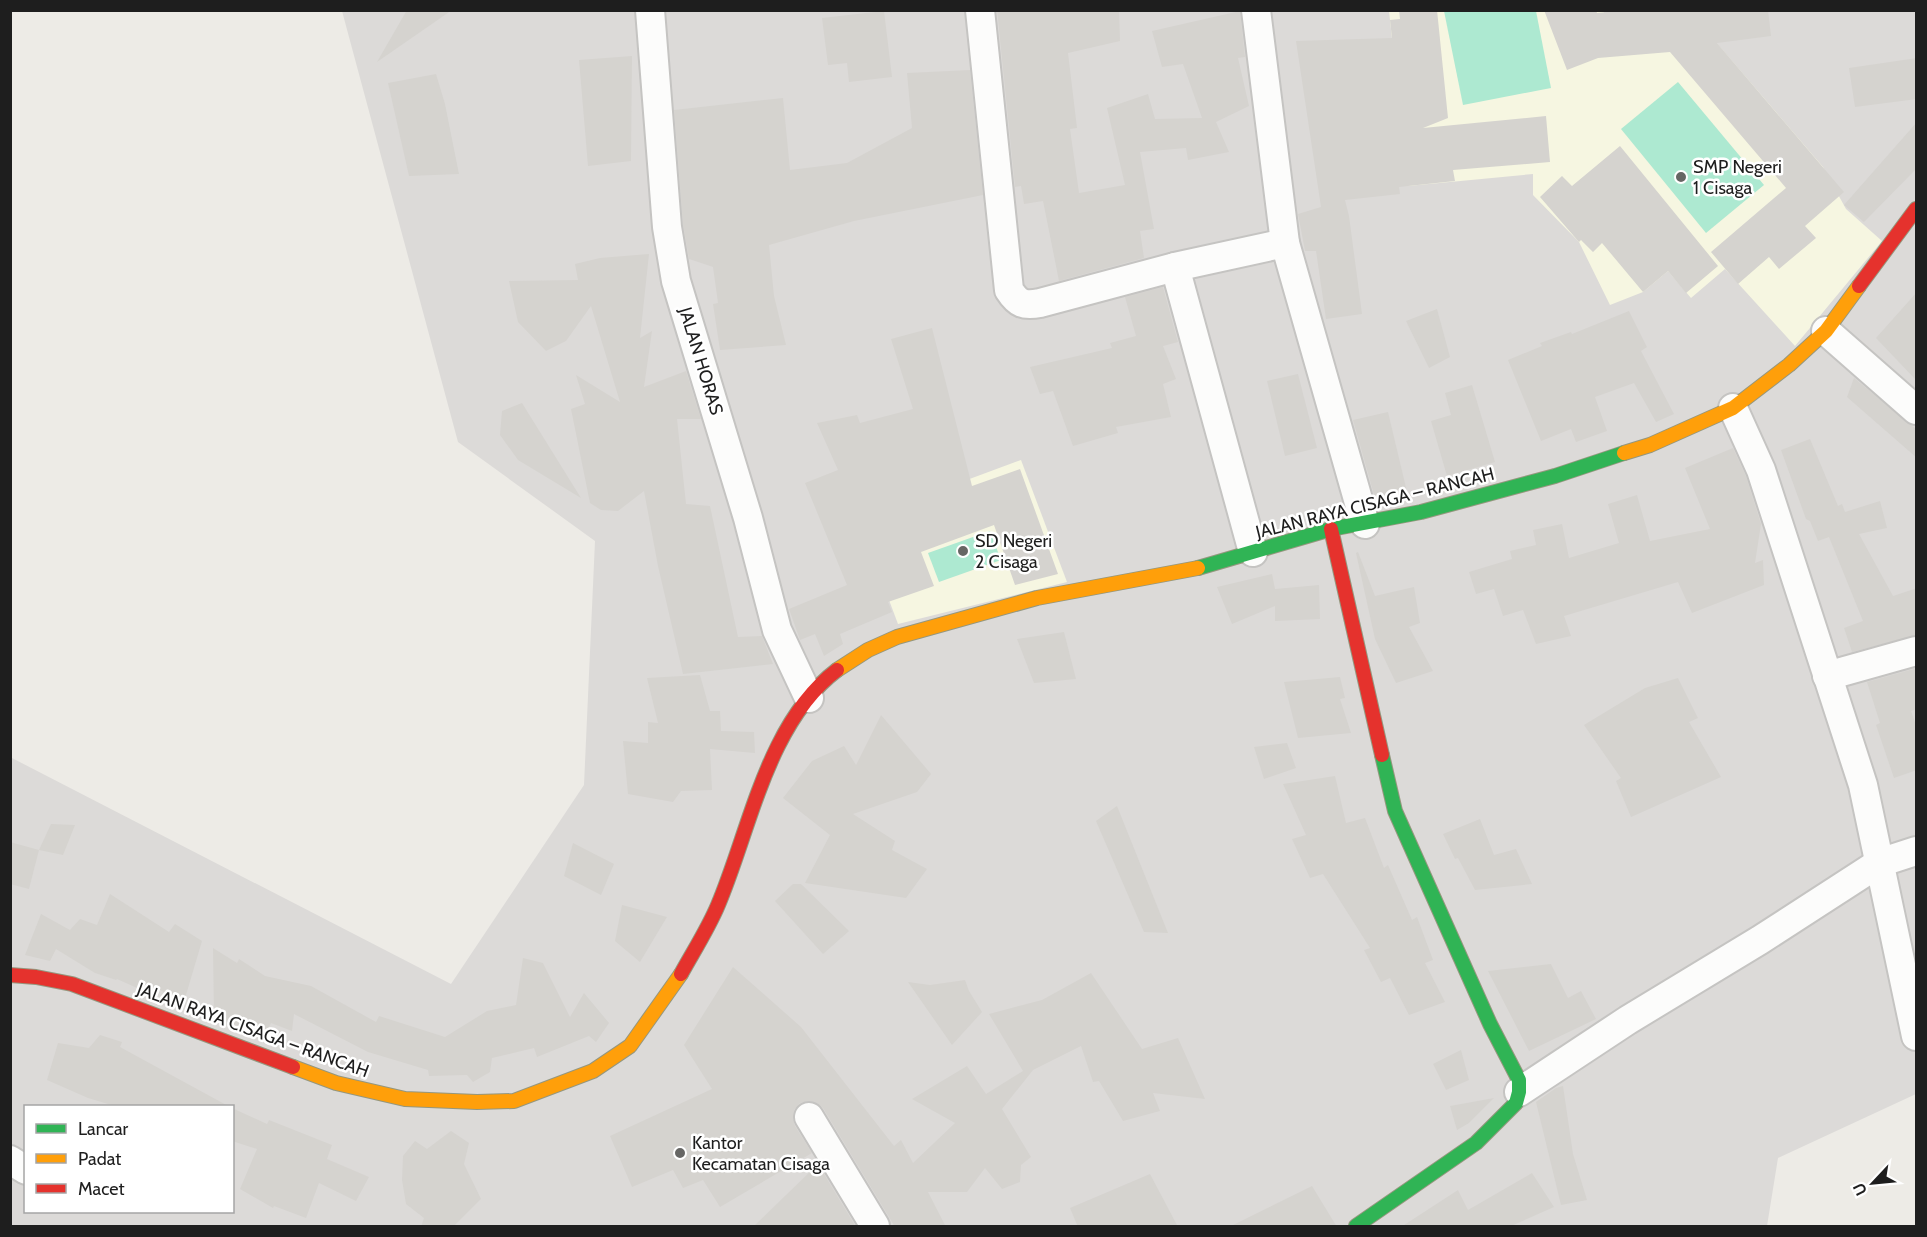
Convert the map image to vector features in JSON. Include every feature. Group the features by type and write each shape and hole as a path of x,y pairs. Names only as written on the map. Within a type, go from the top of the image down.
{"main road":[{"name":"JALAN RAYA CISAGA – RANCAH","path":"10,975 72,984 336,1083 405,1099 513,1101 544,1091 592,1071 630,1046 678,980 718,906 753,803 787,730 809,698 834,672 868,650 897,637 1037,598 1205,567 1331,529 1421,512 1555,476 1650,445 1733,408 1789,365 1826,331 1917,209"},
{"path":"1331,529 1395,811 1490,1024 1519,1080 1516,1103 1476,1143 1356,1227"}],"street":[{"name":"JALAN HORAS","path":"650,10 666,227 676,280 748,518 777,630 809,698"},
{"path":"980,10 1009,290 1016,301 1026,305 1040,303 1175,267 1285,243"},
{"path":"1256,10 1285,243 1365,524"},
{"path":"1175,267 1253,552"},
{"path":"1826,331 1917,410"},
{"path":"1733,408 1761,470 1863,785 1917,1036"},
{"path":"1827,676 1917,651"},
{"path":"1519,1092 1628,1020 1760,940 1879,863 1917,850"},
{"path":"809,1117 875,1227"},
{"path":"10,1160 24,1169"}],"shaded area":[{"name":"SMP Negeri 1 Cisaga","path":"1603,10 1604,13 1715,41 1823,167 1846,209 1882,241 1795,346 1725,269 1691,298 1668,271 1643,292 1610,305 1579,242 1533,195 1533,174 1408,186 1389,11"},
{"path":"342,11 1916,11 1916,1094 1778,1158 1767,1226 11,1226 10,757 451,984 584,785 595,541 458,442"},
{"name":"SD Negeri 2 Cisaga","path":"1021,460 1067,582 898,624 859,520"}],"green space":[{"path":"1444,11 1536,11 1551,88 1463,105"},
{"path":"1678,82 1764,185 1706,233 1621,129"},
{"path":"990,531 1001,560 939,582 928,553"}],"building":[{"path":"407,10 452,10 377,62"},
{"path":"997,10 1119,10 1120,41 1068,53 1077,128 1070,129 1079,193 1125,185 1107,108 1148,94 1155,119 1202,118 1183,64 1162,67 1152,31 1240,11 1245,57 1238,58 1249,106 1216,122 1229,152 1188,160 1186,148 1140,152 1154,229 1140,231 1144,258 1059,281 1043,201 1024,204 1021,186 1015,187"},
{"path":"1399,10 1437,10 1448,118 1423,128 1546,116 1550,162 1453,170 1455,181 1399,187 1400,194 1345,200 1362,314 1326,319 1316,251 1305,251 1298,214 1321,207 1296,41 1392,38 1390,20 1400,19"},
{"path":"1544,10 1596,10 1597,13 1629,10 1768,10 1771,36 1717,43 1844,192 1805,226 1816,238 1779,269 1769,257 1738,284 1711,252 1786,188 1670,52 1598,58 1567,70"},
{"path":"884,11 892,77 849,82 847,63 828,65 822,18"},
{"path":"632,56 631,161 588,166 579,60"},
{"path":"1917,58 1917,99 1855,107 1849,68"},
{"path":"970,70 983,195 854,221 769,245 774,296 786,345 720,350 713,304 718,303 713,267 689,259 683,225 674,110 783,98 790,170 847,163 912,128 907,73"},
{"path":"436,74 445,104 459,174 409,176 388,83"},
{"path":"1917,122 1917,168 1864,222 1844,205"},
{"path":"1620,146 1718,266 1686,293 1668,271 1643,292 1602,243 1593,252 1581,240 1579,242 1540,197 1562,176 1572,186"},
{"path":"649,254 640,338 652,331 644,387 686,371 701,419 677,419 686,504 710,506 738,637 762,636 773,664 683,674 658,566 644,491 618,511 601,510 590,503 571,409 585,404 576,375 620,402 591,306 566,341 546,351 518,322 509,281 578,280 575,264 600,258"},
{"path":"1163,287 1178,342 1163,346 1176,379 1163,384 1171,417 1116,427 1118,433 1073,446 1053,391 1040,394 1030,367 1112,348 1110,343 1136,336 1125,297"},
{"path":"1917,292 1917,381 1876,338"},
{"path":"1437,309 1450,357 1429,368 1406,321"},
{"path":"1629,311 1647,347 1641,351 1674,414 1656,422 1634,383 1595,397 1607,431 1576,442 1571,429 1541,441 1508,360 1542,346 1540,343 1571,332 1572,334"},
{"path":"932,328 972,486 1020,469 1058,574 1015,585 994,525 921,552 934,586 888,602 892,612 840,634 843,644 824,656 815,634 800,640 789,609 847,585 805,483 838,470 817,423 857,415 860,423 913,409 891,339"},
{"path":"1298,374 1317,448 1285,456 1267,381"},
{"path":"1854,378 1917,430 1917,458 1847,397"},
{"path":"1472,385 1495,462 1447,476 1431,421 1451,415 1445,393"},
{"path":"522,403 581,498 518,460 500,435 502,411"},
{"path":"1388,412 1408,496 1376,502 1353,420"},
{"path":"1810,439 1838,506 1842,504 1845,512 1880,501 1887,528 1859,534 1893,596 1917,588 1917,635 1852,652 1844,628 1863,621 1829,537 1818,541 1810,521 1806,519 1781,450"},
{"path":"1733,448 1746,476 1761,524 1755,563 1763,560 1764,585 1692,613 1678,582 1564,616 1571,636 1536,644 1523,610 1503,616 1494,589 1476,594 1469,572 1512,559 1510,551 1536,545 1533,530 1562,524 1569,558 1619,543 1608,504 1637,495 1650,541 1710,529 1685,468"},
{"path":"1358,552 1375,596 1414,587 1420,623 1409,627 1433,671 1396,683 1375,639 1356,553"},
{"path":"1272,574 1275,589 1319,585 1320,619 1275,621 1275,606 1232,624 1217,587"},
{"path":"1064,632 1076,679 1034,683 1017,639"},
{"path":"1917,668 1917,709 1911,711 1917,728 1917,770 1894,778 1876,725 1880,723 1867,682"},
{"path":"700,675 710,711 720,711 721,731 754,732 755,753 710,749 712,790 681,791 673,802 628,794 623,741 648,743 648,722 658,723 647,678"},
{"path":"1340,677 1345,698 1340,699 1351,733 1298,738 1284,682"},
{"path":"1678,678 1698,718 1689,722 1721,777 1631,817 1616,781 1621,778 1584,725 1645,688"},
{"path":"881,715 931,774 917,792 853,814 895,841 892,850 927,869 906,898 805,883 830,835 783,798 812,761 844,746 856,765"},
{"path":"1287,743 1296,768 1264,779 1254,747"},
{"path":"1335,776 1346,823 1365,818 1384,868 1388,865 1412,920 1417,917 1433,960 1425,963 1445,1002 1409,1015 1390,978 1381,982 1364,950 1370,948 1323,874 1310,878 1292,839 1306,835 1283,784"},
{"path":"1117,806 1168,933 1144,932 1096,821"},
{"path":"1480,819 1494,855 1516,849 1532,884 1475,890 1458,858 1455,859 1443,834"},
{"path":"51,824 75,825 63,855 39,850"},
{"path":"10,842 39,850 29,889 10,884"},
{"path":"573,843 614,864 601,895 564,876"},
{"path":"793,884 801,884 849,931 823,954 775,901"},
{"path":"110,894 169,932 175,924 202,941 183,1005 156,987 153,995 117,979 95,973 56,949 50,961 25,955 41,914 70,930 80,919 97,925"},
{"path":"622,905 667,917 640,962 615,941"},
{"path":"213,948 237,963 239,959 265,976 311,986 376,1022 379,1016 445,1037 487,1011 516,1005 523,958 543,963 570,1017 584,993 609,1023 596,1042 589,1036 537,1057 534,1048 492,1058 490,1072 473,1082 467,1075 429,1076 428,1070 368,1052 294,1014 292,1031 271,1023 265,1035 214,1017"},
{"path":"1551,964 1568,998 1581,991 1596,1019 1529,1051 1488,971"},
{"path":"733,967 801,1027 894,1146 901,1140 913,1163 955,1123 912,1099 967,1066 986,1094 1023,1071 989,1014 1042,1000 1091,973 1142,1049 1178,1038 1205,1099 1153,1093 1160,1111 1123,1121 1099,1081 1093,1082 1081,1046 1033,1070 1002,1109 1031,1157 1021,1165 1020,1182 1002,1189 985,1168 967,1192 928,1192 946,1227 895,1227 823,1108 809,1101 800,1103 794,1110 793,1118 795,1126 812,1153 720,1207 703,1180 683,1188 673,1170 632,1187 610,1136 712,1089 684,1045"},
{"path":"965,980 982,1012 952,1045 908,982 930,985"},
{"path":"100,1035 122,1042 120,1047 226,1105 111,1105 88,1098 47,1080 58,1043 89,1048"},
{"path":"1461,1050 1469,1080 1446,1090 1433,1064"},
{"path":"1563,1086 1573,1154 1587,1200 1561,1205 1536,1102 1556,1088"},
{"path":"1494,1098 1469,1123 1457,1130 1450,1106"},
{"path":"234,1109 267,1124 269,1120 332,1145 327,1159 369,1177 356,1201 319,1183 306,1218 274,1206 273,1208 240,1189 257,1149 234,1142"},
{"path":"451,1131 469,1143 464,1164 481,1199 453,1227 421,1227 424,1218 406,1204 402,1180 403,1156 415,1141 427,1149"},
{"path":"818,1164 856,1227 753,1227"},
{"path":"1532,1173 1554,1207 1509,1227 1401,1227 1458,1190 1468,1210"},
{"path":"1150,1174 1178,1227 1078,1227 1070,1208"},
{"path":"1312,1186 1337,1227 1229,1227"}],"traffic: fast":[{"path":"1198,568 1331,529 1421,512 1555,476 1624,453"},
{"path":"1356,1226 1476,1143 1516,1103 1519,1092 1519,1080 1490,1024 1395,811 1382,755"}],"traffic: slow":[{"path":"1624,453 1650,445 1733,408 1789,365 1826,331 1859,286"},
{"path":"837,670 868,650 897,637 1037,598 1198,568"},
{"path":"293,1067 336,1083 405,1099 514,1101 593,1071 630,1046 681,974"}],"traffic: jam":[{"path":"1859,286 1916,209"},
{"path":"1331,529 1382,755"},
{"path":"681,974 718,905 763,779 777,748 793,719 813,692 837,670"},
{"path":"10,975 72,984 293,1067"}],"place":[{"name":"SMP Negeri 1 Cisaga","path":"1681,177"},
{"name":"SD Negeri 2 Cisaga","path":"963,551"},
{"name":"Kantor Kecamatan Cisaga","path":"680,1153"}]}
